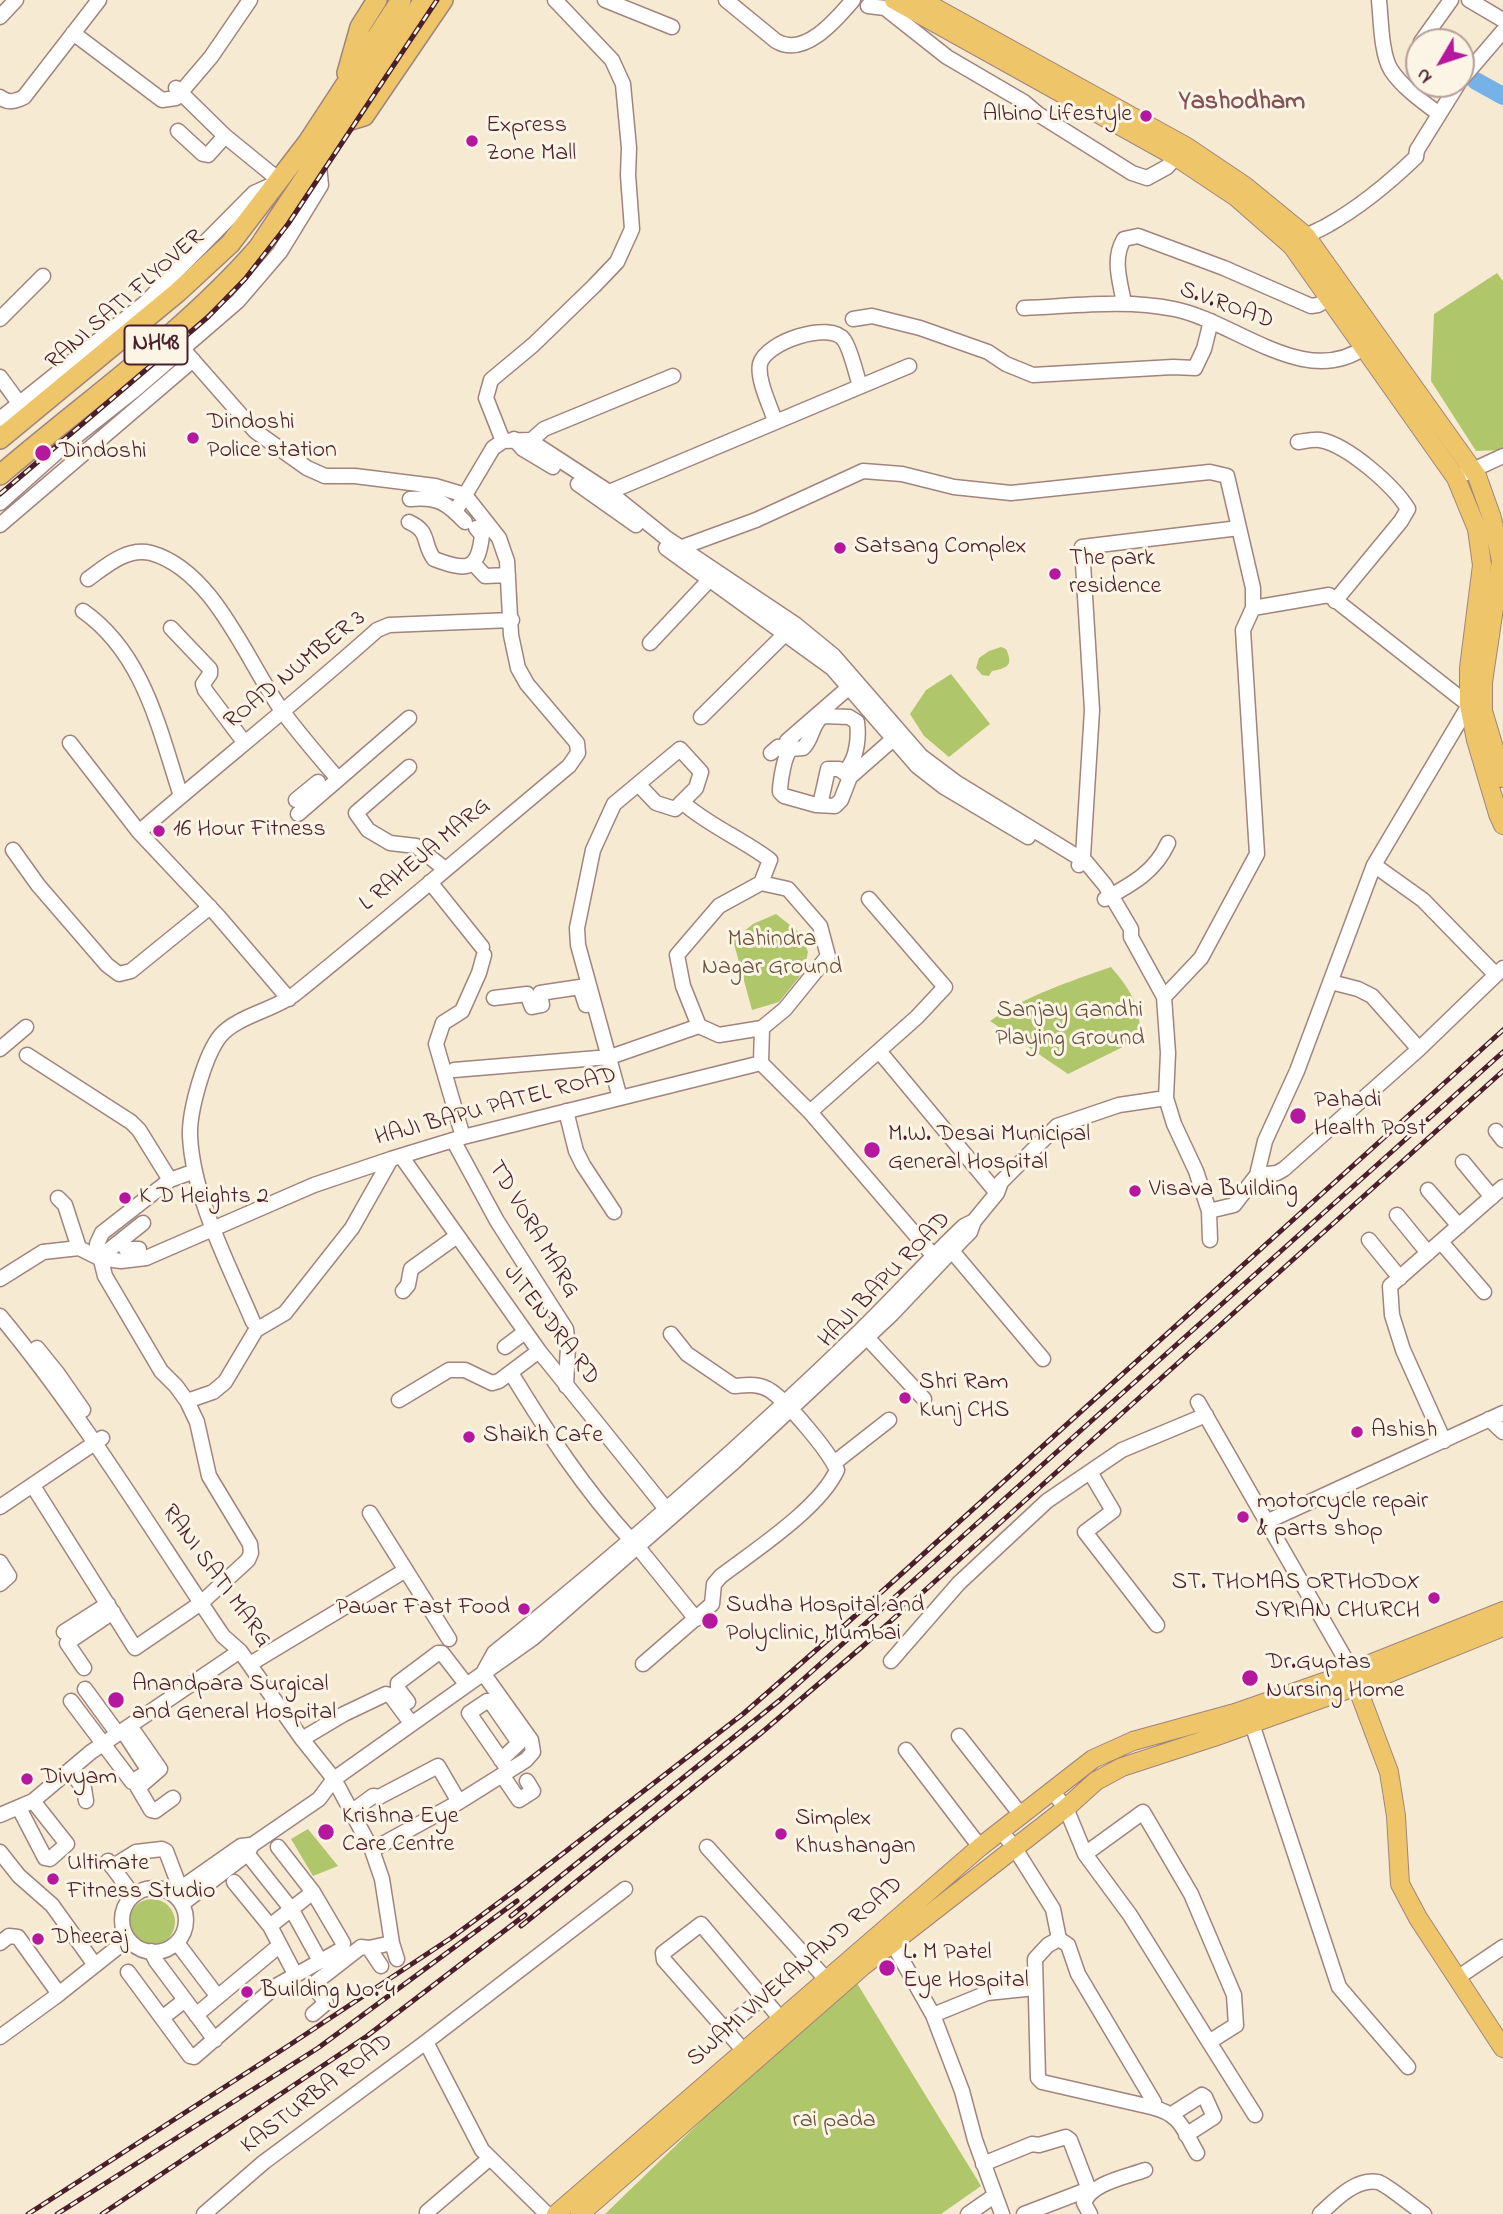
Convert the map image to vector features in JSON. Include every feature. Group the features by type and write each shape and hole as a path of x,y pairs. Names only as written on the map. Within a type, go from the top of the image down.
{"highway":[{"path":"346,85 348,66 360,27 377,0"},
{"name":"NH48","path":"313,149 346,85 401,0"},
{"name":"NH48","path":"276,184 341,124 424,0"},
{"path":"341,124 365,116 443,0"},
{"name":"RANI SATI FLYOVER","path":"0,475 184,321 231,278 258,248 292,196 313,149"},
{"name":"RANI SATI FLYOVER","path":"0,439 178,292 230,244 276,184"}],"main road":[{"path":"894,0 1147,133 1187,147 1245,186 1304,237 1492,518 1501,561 1483,682 1483,738 1498,814 1503,825"},
{"path":"921,0 1147,133 1176,157 1236,197 1304,237 1330,298 1466,477 1482,565 1469,668 1469,705 1503,779"},
{"name":"SWAMI VIVEKANAND ROAD","path":"556,2214 825,1978 1014,1847 1066,1808 1096,1781 1122,1767 1252,1724 1503,1611"},
{"name":"SWAMI VIVEKANAND ROAD","path":"580,2214 888,1935 980,1847 1093,1759 1115,1748 1235,1713 1324,1682 1354,1678 1503,1627"},
{"path":"1354,1678 1389,1772 1396,1816 1400,1884 1418,1918 1503,2048"}],"street":[{"path":"0,17 16,0"},
{"path":"0,97 4,101 15,101 24,97 99,0"},
{"path":"208,55 243,0"},
{"path":"74,33 162,100 176,93 250,0"},
{"path":"555,0 612,60 623,84 632,229 617,262 533,345 491,380 486,398 518,442 603,495 790,629 852,685 900,739 988,808"},
{"path":"605,0 671,27"},
{"path":"726,0 776,41 784,46 795,47 828,26 853,0"},
{"path":"1379,0 1390,68 1406,88 1439,114"},
{"path":"1431,28 1451,0"},
{"path":"1469,0 1503,20"},
{"path":"868,6 885,9 947,57 1024,102 1132,173 1147,178 1158,173 1176,157"},
{"path":"1475,64 1503,31"},
{"path":"0,419 145,303 254,193 276,184 176,93"},
{"path":"1304,237 1319,220 1329,219 1369,187 1393,173 1410,152 1417,150 1450,98"},
{"path":"178,131 203,154 208,155 225,136"},
{"path":"0,525 188,354 280,252 321,185 313,149"},
{"path":"1125,303 1117,264 1118,250 1124,239 1138,236 1224,268 1311,306 1330,298"},
{"path":"0,319 43,276"},
{"name":"S.V.ROAD","path":"1024,308 1125,303 1176,309 1211,321 1295,358 1315,361 1345,359 1365,347"},
{"path":"853,319 872,316 920,328 988,352 1006,364 1033,375 1161,367 1195,368 1204,349 1211,321"},
{"path":"775,421 759,372 761,360 770,349 789,340 817,332 834,332 844,339 860,386"},
{"path":"188,354 255,431 307,468 325,476 355,476 435,486 465,495"},
{"path":"0,503 65,445 188,354"},
{"path":"0,513 188,354"},
{"path":"603,495 909,366"},
{"path":"465,521 465,495 493,448 518,442 673,376"},
{"path":"0,377 19,403"},
{"path":"1298,442 1320,440 1355,457 1397,494 1408,509 1335,601"},
{"path":"1466,477 1503,456"},
{"path":"1466,477 1503,462"},
{"path":"676,549 756,520 863,471 902,474 954,487 1011,493 1210,472 1227,476 1253,588 1253,608 1243,631 1257,854 1201,958 1164,997"},
{"path":"410,499 426,497 443,502 482,535 479,557 474,564 466,567 434,559 428,551 426,534 418,526 409,525 410,499 411,483"},
{"name":"L RAHEJA MARG","path":"253,1322 214,1228 195,1171 190,1134 197,1087 212,1051 222,1035 236,1025 289,999 569,766 578,753 577,743 527,684 518,668 511,635 507,561 499,538 465,495"},
{"path":"1080,863 1092,710 1082,547 1239,528"},
{"path":"88,579 116,559 133,553 150,553 186,572 226,617 282,710 338,779"},
{"path":"474,564 485,576 508,575"},
{"path":"650,643 714,576"},
{"path":"1209,1211 1234,1205 1257,1175 1265,1141 1297,1071 1374,865 1469,705 1329,596 1253,608"},
{"path":"83,611 117,640 130,662 149,699 181,796"},
{"name":"ROAD NUMBER 3","path":"139,832 282,710 311,689 377,630 389,625 512,620"},
{"path":"171,628 210,669 211,674 203,684 205,690 244,742"},
{"path":"701,718 790,629"},
{"path":"771,753 778,747 787,747 792,749 803,748 809,743 813,727 823,716 849,717 857,722 858,734 852,762 841,800 835,806 784,796 780,792 780,781 787,747 852,685"},
{"path":"318,782 303,801 338,779 409,718"},
{"path":"879,762 900,739"},
{"path":"820,805 828,769 849,772 900,739"},
{"path":"900,739 917,766 944,787 988,808 1080,863 1131,929 1131,937 1164,997 1168,1052 1166,1098 1209,1211 1210,1240"},
{"path":"70,743 139,832 210,907 289,999"},
{"path":"605,1057 576,928 593,850 614,804 638,784 680,749 701,772 696,788 676,810 656,803 638,784"},
{"path":"409,767 356,813 368,830 390,843 416,846 445,869"},
{"path":"682,802 700,818 748,844 770,860 761,883 719,906 677,955 683,986 699,1026"},
{"path":"1107,898 1143,878 1163,855 1168,843"},
{"path":"13,849 38,885 107,965 119,974 131,971 210,907"},
{"path":"1257,1175 1277,1173 1284,1169 1419,1049 1500,972 1423,900 1374,865"},
{"name":"TD VORA MARG","path":"430,882 483,951 479,973 462,1011 443,1023 436,1044 458,1138 497,1222 566,1329 566,1386"},
{"path":"454,1070 605,1057 699,1026 719,1035 762,1028 785,1009 828,956 820,926 788,889 761,883"},
{"path":"810,1112 917,1017 945,987 869,900"},
{"path":"1331,982 1358,989 1372,996 1419,1049"},
{"path":"494,998 527,994 532,1007 542,1005 540,993 580,987 620,1098"},
{"path":"0,1049 26,1027"},
{"path":"762,1028 761,1063 810,1112 937,1260"},
{"path":"879,1051 997,1193"},
{"path":"27,1055 131,1122 139,1130 170,1180"},
{"name":"HAJI BAPU PATEL ROAD","path":"79,1248 99,1258 121,1261 137,1251 214,1228 314,1185 458,1138 761,1063"},
{"name":"HAJI BAPU ROAD","path":"178,1895 318,1799 334,1779 482,1672 502,1662 525,1636 669,1513 864,1334 974,1221 997,1193 1001,1182 1057,1126 1119,1104 1166,1098"},
{"path":"566,1111 576,1151 614,1212"},
{"path":"187,1401 213,1392 225,1382 256,1330 285,1313 352,1228 396,1158"},
{"name":"JITENDRA RD","path":"396,1158 457,1236 539,1351 669,1513"},
{"path":"1444,1441 1404,1350 1392,1315 1390,1286 1497,1192 1463,1162"},
{"path":"33,1486 135,1648 204,1600 247,1560 250,1544 209,1476 197,1422 187,1401 161,1371 105,1276 97,1244 103,1233 170,1180 195,1171"},
{"path":"1428,1190 1459,1226"},
{"path":"0,1279 43,1252 79,1248 65,1205 58,1198"},
{"path":"1397,1215 1428,1253"},
{"path":"99,1258 143,1223"},
{"name":"HAJI BAPU ROAD","path":"937,1260 952,1251 961,1235"},
{"path":"403,1291 408,1286 411,1269 457,1236"},
{"path":"1369,1240 1399,1278"},
{"path":"1441,1242 1484,1292"},
{"path":"952,1251 1043,1359"},
{"name":"RANI SATI MARG","path":"0,1304 6,1319 52,1374 134,1493 191,1579 223,1636 237,1647 302,1739 334,1779 372,1850 382,1879 381,1945 397,1959"},
{"path":"505,1347 525,1332"},
{"path":"864,1334 924,1399"},
{"path":"643,1664 712,1604 714,1584 721,1576 781,1531 819,1497 832,1481 836,1470 834,1463 815,1438 770,1390 752,1384 734,1386 687,1354 671,1335"},
{"path":"399,1399 449,1370 465,1370 492,1383 499,1381 539,1351"},
{"path":"511,1373 560,1452 609,1517 636,1541 696,1619"},
{"path":"1198,1402 1354,1678"},
{"path":"891,1661 959,1583 1047,1501 1122,1450 1206,1415"},
{"path":"1266,1522 1496,1416 1503,1432"},
{"path":"834,1463 889,1420"},
{"path":"0,1507 99,1441"},
{"path":"1090,1472 1113,1511 1085,1532 1157,1625"},
{"path":"370,1513 449,1639"},
{"path":"0,1562 9,1576 0,1584"},
{"path":"250,1664 406,1570"},
{"path":"64,1632 111,1608"},
{"path":"84,1668 67,1643 111,1608"},
{"path":"0,1815 21,1810 37,1801 102,1745 237,1647"},
{"path":"415,1721 397,1685 438,1653 442,1653 466,1684"},
{"path":"372,1850 459,1802 504,1768 526,1760 533,1752 533,1745 482,1672"},
{"path":"85,1689 160,1769 138,1788 151,1810 155,1811 173,1798"},
{"path":"302,1739 344,1714 386,1694 415,1721"},
{"path":"504,1768 519,1745 505,1722 489,1700 466,1709 504,1768 519,1800 533,1791 527,1781"},
{"path":"71,1701 132,1782 149,1771 124,1730"},
{"path":"1252,1724 1339,1987 1408,2067"},
{"path":"959,1736 1021,1815"},
{"path":"906,1750 980,1847"},
{"path":"350,1812 373,1796 379,1797 433,1766 438,1766 459,1802"},
{"path":"67,1775 84,1788 86,1801"},
{"path":"1051,1790 1066,1808 1085,1854 1130,1914 1255,2115"},
{"path":"21,1810 44,1858 50,1859 67,1844 37,1801"},
{"path":"37,1801 60,1821 70,1825"},
{"path":"1085,1854 1143,1812 1191,1894 1234,1995 1236,2025 1209,2042"},
{"path":"1001,1831 1053,1909 1059,1939 1068,1945 1078,1974 1154,2102 1152,2107"},
{"path":"128,1972 192,2057 197,2056 276,1986 342,1949 344,1945 313,1892 278,1847"},
{"path":"707,1847 825,1978"},
{"path":"133,1895 110,1864 135,1852 162,1849 166,1851 186,1919 181,1938 165,1950 151,1951 139,1948 128,1939 121,1918 124,1907 133,1895 149,1888 178,1895"},
{"path":"247,1849 292,1910 320,1961"},
{"path":"0,1852 19,1876 52,1905 95,1965"},
{"path":"234,1882 270,1926 295,1974"},
{"path":"426,2042 625,1889"},
{"path":"270,1926 313,1892"},
{"path":"744,2051 664,1960 663,1953 701,1924 780,2018"},
{"path":"888,1935 933,2015 962,2091 983,2164 1002,2214"},
{"path":"0,1943 9,1936 18,1937 60,1994"},
{"path":"0,2037 60,1994 128,1939"},
{"path":"1059,1939 1048,1945 1035,1959 1038,2078 1042,2082 1174,2112 1202,2095 1214,2117 1188,2134"},
{"path":"196,2015 280,1945"},
{"path":"313,2014 326,2003 315,1988 316,1982 361,1947 381,1945 381,1966"},
{"path":"1457,1978 1503,1947"},
{"path":"181,1948 218,1997"},
{"path":"151,1951 215,2040"},
{"path":"933,2015 987,1993 1035,1987"},
{"path":"724,2029 762,1998"},
{"path":"162,2018 185,2000"},
{"name":"KASTURBA ROAD","path":"204,2214 264,2162 426,2042 482,2150 547,2214"},
{"path":"1174,2112 1197,2153"},
{"path":"983,2164 1032,2144 1039,2145 1066,2137 1070,2140 1088,2187 1084,2191 1024,2214"},
{"path":"427,2212 490,2158"},
{"path":"1090,2214 1084,2203 1086,2197 1096,2189 1145,2170"},
{"path":"1320,2214 1351,2188 1364,2183 1379,2182 1424,2214"},
{"path":"968,2214 994,2196"}],"green space":[{"path":"1497,273 1503,281 1503,450 1476,451 1431,381 1434,314"},
{"path":"1001,647 1006,649 1008,665 992,671 989,676 982,675 976,668 979,658"},
{"path":"951,674 990,724 949,757 924,736 910,714 926,690"},
{"name":"Mahindra Nagar Ground","path":"776,914 800,933 808,952 804,971 779,1002 752,1010 733,940 753,924"},
{"name":"Sanjay Gandhi Playing Ground","path":"1111,967 1134,1000 1141,1038 1068,1074 990,1021 1033,996"},
{"path":"308,1829 338,1866 313,1876 291,1839"},
{"path":"152,1899 168,1906 175,1922 168,1938 152,1945 136,1938 129,1922 136,1906"},
{"name":"rai pada","path":"852,1975 981,2186 941,2214 605,2214"}],"waterway":[{"path":"1476,81 1503,96"}],"railway":[{"path":"0,494 208,317 245,279 288,224 437,0"},
{"path":"28,2214 451,1938 743,1714 1503,1030"},
{"path":"511,1916 780,1700 1503,1052"},
{"path":"521,1926 760,1734 863,1646 1503,1071"},
{"path":"57,2214 318,2048 517,1901"},
{"path":"102,2214 367,2036 525,1915"}],"place":[{"name":"Albino Lifestyle","path":"1146,116"},
{"name":"Express Zone Mall","path":"472,141"},
{"name":"Dindoshi Police station","path":"193,438"},
{"name":"Dindoshi","path":"43,453"},
{"name":"Satsang Complex","path":"840,548"},
{"name":"The park residence","path":"1055,574"},
{"name":"16 Hour Fitness","path":"159,831"},
{"name":"Pahadi Health Post","path":"1298,1116"},
{"name":"M.W. Desai Municipal General Hospital","path":"872,1150"},
{"name":"Visava Building","path":"1135,1191"},
{"name":"K D Heights 2","path":"125,1198"},
{"name":"Shri Ram Kunj CHS","path":"905,1398"},
{"name":"Ashish","path":"1357,1432"},
{"name":"Shaikh Cafe","path":"469,1437"},
{"name":"motorcycle repair & parts shop","path":"1243,1517"},
{"name":"ST. THOMAS ORTHODOX SYRIAN CHURCH","path":"1434,1598"},
{"name":"Pawar Fast Food","path":"524,1609"},
{"name":"Sudha Hospital and Polyclinic, Mumbai","path":"710,1621"},
{"name":"Dr.Guptas Nursing Home","path":"1250,1678"},
{"name":"Anandpara Surgical and General Hospital","path":"116,1700"},
{"name":"Divyam","path":"27,1779"},
{"name":"Krishna Eye Care Centre","path":"326,1832"},
{"name":"Simplex Khushangan","path":"781,1834"},
{"name":"Ultimate Fitness Studio","path":"53,1879"},
{"name":"Dheeraj","path":"38,1939"},
{"name":"L. M Patel Eye Hospital","path":"887,1968"},
{"name":"Building No. 4","path":"247,1992"}],"district":[{"name":"Yashodham","path":"1242,104"}]}
